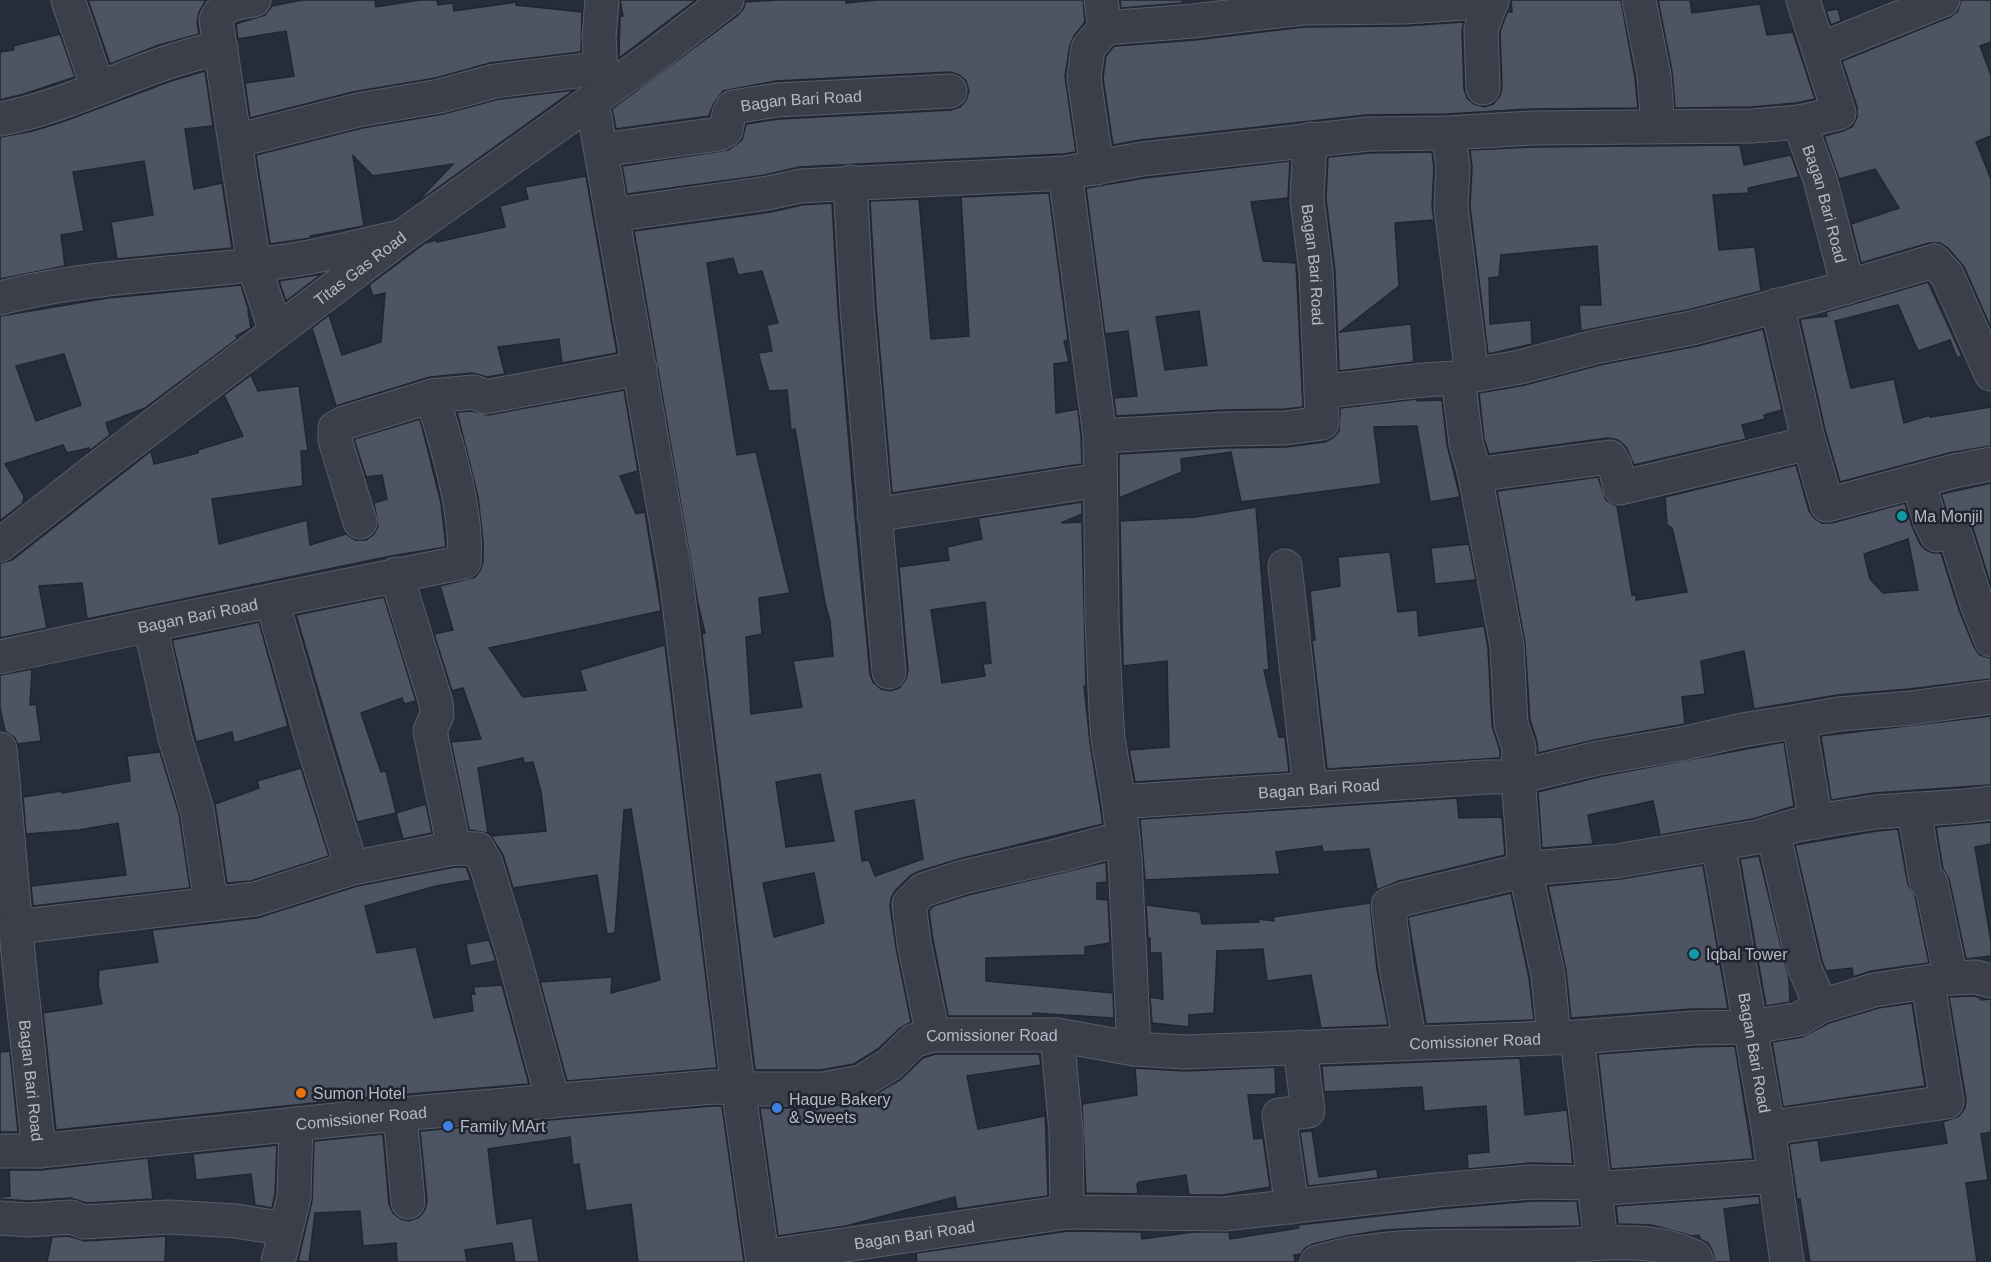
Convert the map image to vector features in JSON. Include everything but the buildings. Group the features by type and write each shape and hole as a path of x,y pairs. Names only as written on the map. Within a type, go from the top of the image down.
{"street":[{"path":"68,0 98,88"},
{"path":"602,0 599,37 601,150 676,578 738,1087 763,1259"},
{"name":"Titas Gas Road","path":"0,545 108,460 599,88 728,0"},
{"path":"1639,0 1654,75 1658,126"},
{"path":"613,215 768,193 800,186 1065,173 1142,159 1368,134 1448,133 1532,128 1752,126 1799,122 1839,113 1803,0"},
{"path":"1819,50 1943,0"},
{"path":"1096,168 1084,78 1088,48 1103,14 1303,8 1405,8 1492,1 1481,29 1484,88"},
{"path":"235,2 220,11 216,20 254,265 276,332"},
{"path":"0,119 69,100 191,54 221,48"},
{"path":"235,141 358,110 440,96 495,81 599,88"},
{"name":"Bagan Bari Road","path":"601,150 719,134 726,130 733,107 745,104 777,100 950,91"},
{"name":"Bagan Bari Road","path":"1799,122 1820,179 1848,286"},
{"path":"1448,133 1453,166 1451,207 1465,376 1466,443 1475,476 1507,646 1511,723 1519,748 1518,777 1525,870 1548,975 1566,1037 1594,1186 1601,1242"},
{"name":"Bagan Bari Road","path":"1100,436 1286,428 1322,423 1316,272 1307,200 1310,140"},
{"path":"1065,173 1100,436 1106,710 1108,739 1123,838 1134,1049"},
{"path":"850,182 857,308 889,672"},
{"path":"0,298 38,288 96,279 288,261 401,237"},
{"path":"1320,391 1384,386 1520,367 1595,347 1692,328 1934,261 1947,275 1991,374"},
{"path":"1777,305 1809,442 1827,505 1991,464"},
{"path":"360,522 335,440 335,428 344,423 432,396 474,392 485,397 640,368"},
{"name":"Bagan Bari Road","path":"0,657 396,574 464,562 465,542 451,459 432,396"},
{"path":"1475,476 1610,457 1615,466 1620,488 1809,442"},
{"path":"874,515 1100,480"},
{"path":"1918,481 1936,535 1954,531 1983,594 1991,640"},
{"path":"1286,566 1310,789"},
{"path":"396,574 436,703 437,715 430,731 454,848"},
{"path":"272,601 352,868"},
{"path":"150,625 175,738 197,810 211,903"},
{"name":"Bagan Bari Road","path":"1119,802 1487,777 1518,777 1598,758 1686,743 1742,730 1839,714 1911,708 1991,697"},
{"path":"1799,722 1816,822"},
{"name":"Bagan Bari Road","path":"0,749 2,796 16,927 9,964 39,1151"},
{"path":"1410,1043 1388,905 1404,899 1525,870 1617,861 1875,812 1991,803"},
{"path":"1768,1128 1947,1102 1931,883 1926,882 1914,809"},
{"path":"1773,832 1780,854 1804,967 1821,1006"},
{"path":"933,1035 914,943 909,904 923,890 963,877 1123,838"},
{"name":"Bagan Bari Road","path":"1718,843 1768,1128 1787,1262"},
{"path":"16,927 255,898 352,868 454,848 478,849 486,864 521,980 553,1101"},
{"name":"Comissioner Road","path":"0,1151 39,1151 400,1114 712,1087 823,1089 861,1082 890,1065 913,1041 933,1035 1057,1035 1134,1049 1184,1052 1566,1037 1693,1028 1751,1027 1799,1019 1821,1006 1874,990 1976,977 1991,981"},
{"path":"1057,1035 1066,1130 1067,1212"},
{"path":"1292,1207 1278,1115 1308,1111 1300,1047"},
{"path":"400,1114 408,1202"},
{"path":"278,1262 294,1197 296,1124"},
{"name":"Bagan Bari Road","path":"763,1259 1067,1212 1224,1214 1531,1182 1594,1186 1775,1176"},
{"path":"0,1218 29,1220 70,1217 84,1222 168,1217 236,1221 286,1229"},
{"path":"1317,1262 1333,1257 1398,1249 1463,1254 1601,1242 1636,1242 1671,1247 1695,1257 1697,1262"}],"place":[{"name":"Ma Monjil","path":"1902,516"},
{"name":"Iqbal Tower","path":"1694,954"},
{"name":"Sumon Hotel","path":"301,1093"},
{"name":"Haque Bakery & Sweets","path":"777,1108"},
{"name":"Family MArt","path":"448,1126"}]}
